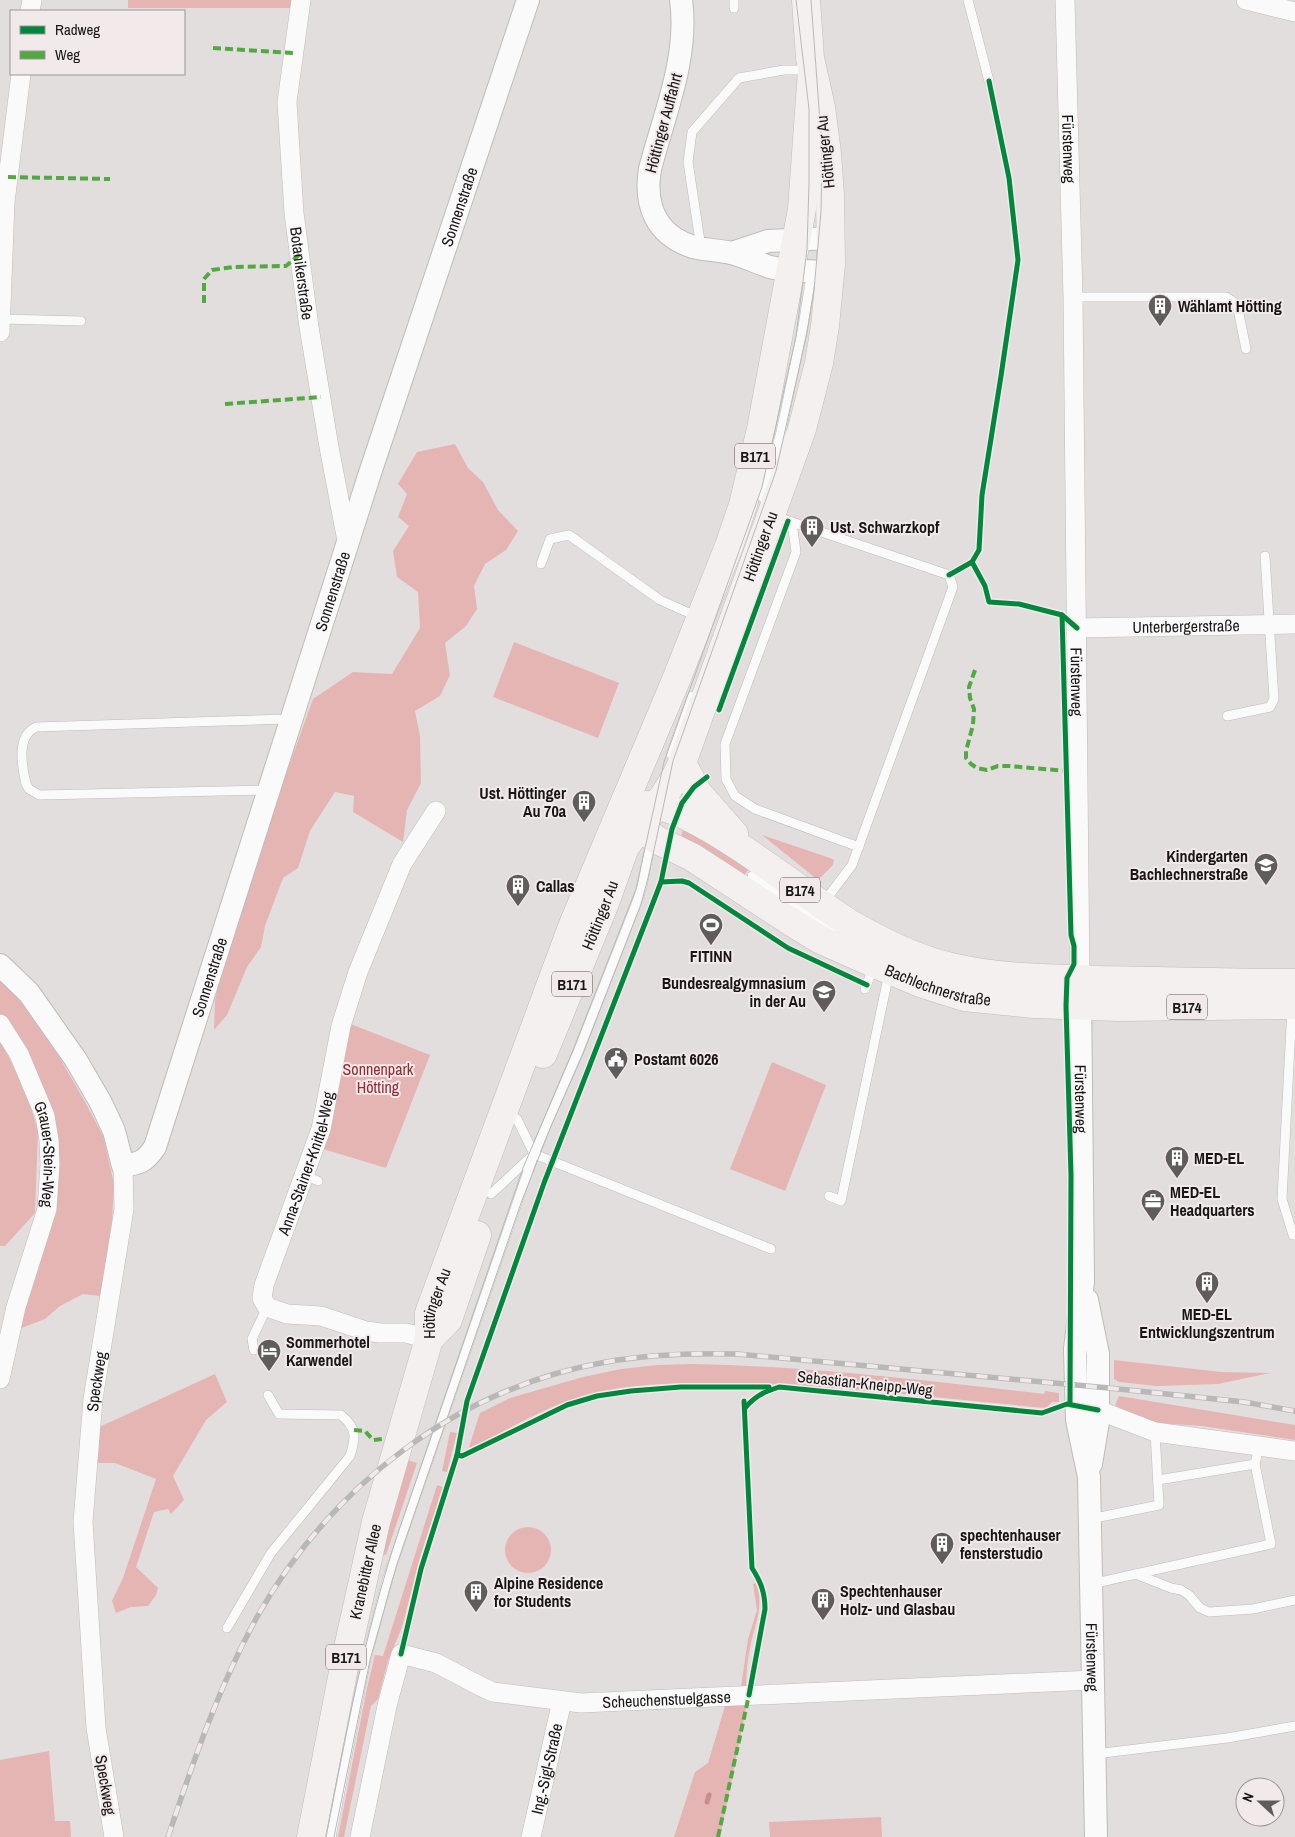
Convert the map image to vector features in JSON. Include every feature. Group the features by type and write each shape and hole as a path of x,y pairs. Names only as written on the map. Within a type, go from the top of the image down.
{"main road":[{"name":"Höttinger Au","path":"429,1339 448,1320 517,1119 613,883 626,867 636,859 654,809 775,514 802,429 811,397 825,326 802,209 812,70 806,0"},
{"name":"Höttinger Au","path":"654,809 700,618 729,546 747,490 761,429 812,262"},
{"path":"654,809 698,793 751,864"},
{"name":"Höttinger Au","path":"429,1339 429,1313 509,1092 572,927 612,829 654,809"},
{"name":"Bachlechnerstraße","path":"654,809 685,815 751,864 853,925 918,958 952,968 996,975 1080,979 1294,998"},
{"name":"Bachlechnerstraße","path":"654,809 692,857 876,975 923,984 964,996 1028,1004 1119,1007 1294,998"},
{"name":"Kranebitter Allee","path":"311,1837 346,1657 376,1522 429,1339"}],"street":[{"name":"Botanikerstraße","path":"301,0 286,102 294,213 309,327 330,454 348,546"},
{"name":"Sonnenstraße","path":"123,1166 139,1163 148,1157 156,1147 372,468 528,0"},
{"name":"Höttinger Auffahrt","path":"681,0 683,22 678,64 647,185 652,210 664,230 677,240 701,249 732,253 771,267 812,262"},
{"name":"Fürstenweg","path":"1064,0 1073,297 1078,628 1083,1282 1075,1349 1077,1420 1088,1477 1090,1519 1096,1837"},
{"path":"1246,0 1295,12"},
{"path":"0,332 4,188 21,75"},
{"name":"Höttinger Auffahrt","path":"732,253 768,241 812,262"},
{"name":"Unterbergerstraße","path":"1078,628 1295,624"},
{"name":"Anna-Stainer-Knittel-Weg","path":"266,1307 262,1298 264,1285 312,1178 341,1026 358,972 402,864 436,810"},
{"name":"Speckweg","path":"0,965 29,993 76,1060 101,1103 114,1131 123,1166 124,1209 93,1399 83,1522 96,1728 114,1837"},
{"name":"Grauer-Stein-Weg","path":"0,1024 16,1049 45,1116 50,1164 47,1209 16,1307 0,1379"},
{"name":"Fürstenweg","path":"1083,1282 1098,1354 1098,1422 1088,1477"},
{"path":"266,1307 287,1314 321,1316 366,1331 406,1333 429,1339"},
{"path":"1098,1410 1156,1432 1257,1455 1295,1451"},
{"name":"Scheuchenstuelgasse","path":"360,1837 387,1706 401,1654 436,1663 494,1692 580,1702 1093,1680"},
{"name":"Ing.-Sigl-Straße","path":"531,1837 562,1700"}],"lane":[{"path":"968,0 989,81"},
{"path":"701,249 688,162 692,132 740,78 784,70 812,70"},
{"path":"1073,297 1226,297 1237,304 1246,349"},
{"path":"0,319 81,321"},
{"path":"775,514 949,575 953,587 852,865 822,905"},
{"path":"775,514 796,552 725,744 726,779 735,796 755,809 858,846"},
{"path":"540,564 550,539 570,535 660,600 700,618"},
{"path":"1227,716 1270,707 1274,699 1265,556"},
{"path":"331,1837 353,1720 379,1607 534,1154 578,1052 637,902 654,809 694,688"},
{"path":"269,790 38,795 26,784 22,746 26,734 36,727 293,719"},
{"path":"751,864 830,928 853,925"},
{"path":"829,1196 841,1201 876,975"},
{"path":"1294,998 1282,1199 1294,1238"},
{"path":"517,1119 534,1154 771,1249"},
{"path":"491,1194 534,1154"},
{"path":"254,1350 252,1339 266,1307"},
{"path":"227,1628 271,1553 350,1456 354,1443 354,1430 341,1415 279,1414 268,1395"},
{"path":"1090,1519 1158,1506 1156,1432"},
{"path":"1091,1584 1272,1544 1257,1455 1158,1480"},
{"path":"1136,1574 1181,1590 1189,1595 1200,1608 1209,1612 1253,1609 1295,1600"},
{"path":"1095,1754 1227,1738 1295,1726"}],"green space":[{"path":"128,0 291,0 290,8 128,8"},
{"path":"455,444 468,468 483,482 498,510 518,531 506,550 485,564 474,586 477,609 466,626 445,643 450,675 440,696 415,711 420,736 421,783 407,810 403,842 353,812 354,796 335,792 310,831 298,868 283,878 265,926 261,947 247,967 227,1015 214,1030 215,1000 227,952 281,788 313,699 353,672 392,674 420,628 418,592 397,577 393,551 409,526 398,517 407,494 398,484 417,452"},
{"path":"514,642 619,683 598,738 493,697"},
{"path":"684,826 750,867 743,877 680,841"},
{"path":"762,835 830,858 834,860 833,865 818,880"},
{"path":"0,977 20,1001 58,1055 84,1100 103,1136 114,1184 110,1257 100,1296 83,1294 60,1306 45,1319 19,1329 57,1173 0,1015"},
{"name":"Sonnenpark Hötting","path":"348,1023 430,1055 386,1168 323,1149"},
{"path":"0,1039 27,1095 38,1131 35,1213 5,1246 0,1246"},
{"path":"772,1062 826,1085 785,1191 730,1169"},
{"path":"1114,1360 1221,1372 1270,1373 1218,1384 1157,1386 1119,1382 1114,1379"},
{"path":"692,1364 824,1371 1044,1394 1045,1391 1059,1393 1059,1402 1052,1402 1046,1408 884,1392 762,1384 686,1383 632,1386 579,1397 539,1413 474,1448 469,1447 480,1413 510,1398 583,1377 621,1369"},
{"path":"215,1374 227,1402 206,1420 173,1476 184,1500 171,1514 168,1509 154,1512 136,1567 158,1588 156,1595 148,1606 131,1607 116,1613 112,1601 123,1578 156,1479 115,1463 98,1463 97,1428"},
{"path":"1119,1396 1295,1425 1295,1440 1202,1426 1143,1422 1115,1405"},
{"path":"450,1432 457,1433 447,1472 442,1471"},
{"path":"404,1459 417,1463 386,1555 379,1553"},
{"path":"437,1485 443,1487 421,1554 402,1627 388,1661 378,1699 371,1706 344,1837 338,1837 375,1655 383,1656"},
{"path":"533,1527 537,1528 547,1537 550,1541 550,1559 541,1569 533,1573 523,1573 515,1569 506,1559 505,1545 509,1537 519,1528"},
{"path":"756,1583 759,1608 748,1658 746,1688 741,1687 748,1639 757,1610 753,1584"},
{"path":"749,1695 720,1837 674,1837 695,1772 708,1763 728,1696"},
{"path":"49,1751 55,1821 70,1821 71,1837 0,1837 0,1760"},
{"path":"881,1817 882,1837 770,1837 769,1822"}],"waterway":[{"path":"707,1802 709,1795"}],"tram line":[{"path":"326,1837 365,1647 397,1536 523,1168 573,1050 636,889 664,762 762,487 796,337 807,249 809,109 796,0"},
{"path":"334,1837 370,1660 397,1564 521,1203 551,1126 583,1054 641,904 673,761 776,471 807,333 814,290 821,212 822,149 811,0"}],"railway":[{"path":"168,1837 197,1753 219,1697 243,1643 287,1569 322,1526 361,1486 403,1450 450,1420 499,1394 551,1375 606,1362 639,1357 737,1354 1109,1388 1244,1402 1295,1411"}],"marked path":[{"path":"213,48 293,53"},
{"path":"8,177 110,179"},
{"path":"204,303 204,279 212,270 233,267 286,266 300,254"},
{"path":"225,404 321,397"},
{"path":"975,670 969,687 974,709 973,725 966,751 966,758 971,764 977,768 987,770 998,766 1009,766 1067,771"},
{"path":"354,1430 365,1431 373,1440 382,1439"},
{"path":"718,1837 749,1695"}],"cycle path":[{"path":"949,575 972,562 979,550 982,495 1018,260 1009,178 989,81"},
{"path":"719,710 788,521"},
{"path":"972,562 985,586 989,602 1019,604 1062,615 1077,628"},
{"path":"1062,615 1071,935 1074,946 1074,964 1067,978 1066,1006 1071,1175 1070,1404"},
{"path":"401,1654 421,1569 457,1455 467,1401 544,1183 661,882 672,829 682,803 694,787 707,777"},
{"path":"661,882 682,881 689,883 788,948 867,985"},
{"path":"457,1455 462,1456 567,1405 597,1396 681,1387 769,1387"},
{"name":"Sebastian-Kneipp-Weg","path":"745,1408 760,1395 779,1387 1042,1413 1067,1404 1098,1410"},
{"path":"744,1401 752,1568 762,1588 765,1609 749,1695"}],"place":[{"name":"Wählamt Hötting","path":"1160,327"},
{"name":"Ust. Schwarzkopf","path":"812,548"},
{"name":"Ust. Höttinger Au 70a","path":"584,823"},
{"name":"Kindergarten Bachlechnerstraße","path":"1266,886"},
{"name":"Callas","path":"518,907"},
{"name":"FITINN","path":"711,946"},
{"name":"Bundesrealgymnasium in der Au","path":"824,1013"},
{"name":"Postamt 6026","path":"616,1080"},
{"name":"MED-EL","path":"1177,1179"},
{"name":"MED-EL Headquarters","path":"1153,1222"},
{"name":"MED-EL Entwicklungszentrum","path":"1207,1304"},
{"name":"Sommerhotel Karwendel","path":"269,1372"},
{"name":"spechtenhauser fensterstudio","path":"942,1565"},
{"name":"Alpine Residence for Students","path":"476,1613"},
{"name":"Spechtenhauser Holz- und Glasbau","path":"823,1621"}]}
